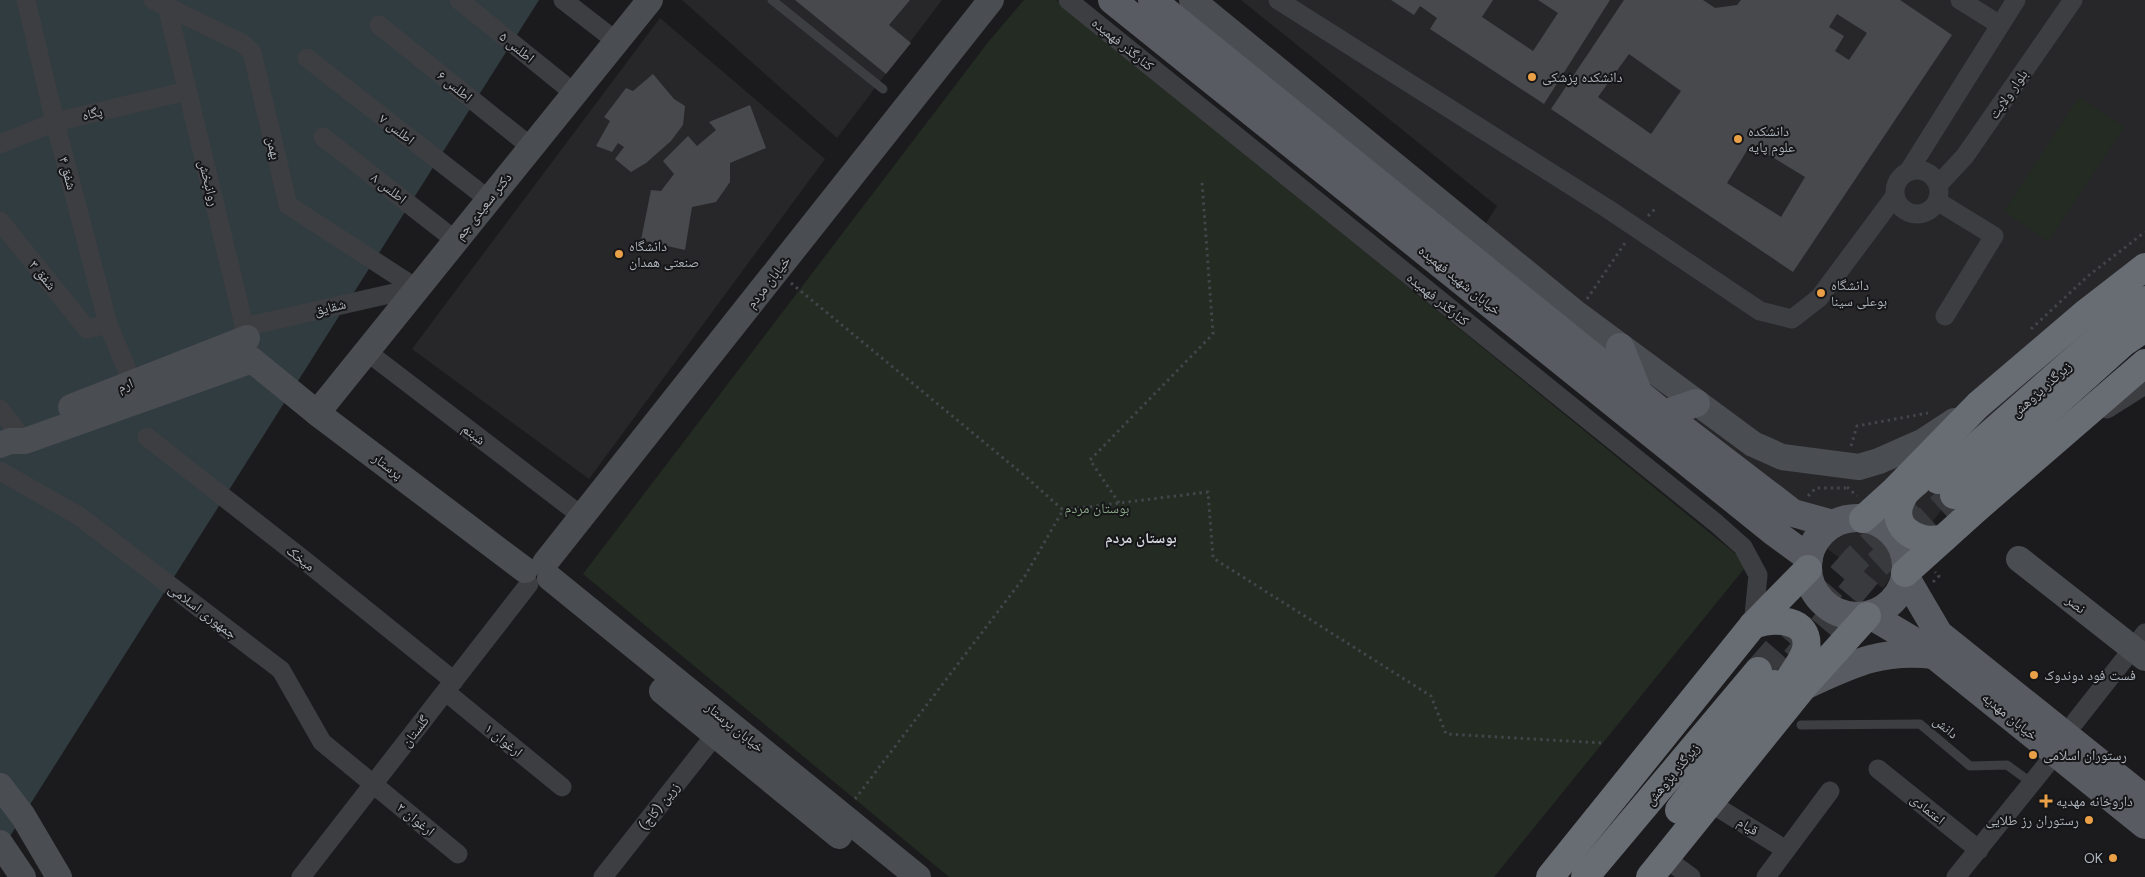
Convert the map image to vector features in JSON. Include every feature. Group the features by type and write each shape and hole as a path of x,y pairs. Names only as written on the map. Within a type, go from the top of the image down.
{"highway":[{"path":"1863,519 1895,490 1978,405 2087,312 2145,267"},
{"name":"زیرگذر پژوهش","path":"2145,300 2109,329 1946,488 2123,343 2145,328"},
{"path":"1905,575 2041,452 2145,363"},
{"path":"1944,538 1934,541 1914,537 1905,530 1900,521 1899,508 1904,495 1944,456 1948,436"},
{"path":"1550,877 1753,625 1808,563"},
{"path":"1657,868 1804,686 1868,615"},
{"path":"1728,778 1803,657 1806,649 1801,629 1791,622 1772,620 1753,625"},
{"name":"زیرگذر پژوهش","path":"1585,877 1766,677 1629,877"}],"main road":[{"name":"خیابان شهید فهمیده","path":"1112,0 1775,533 1808,563"},
{"name":"خیابان شهید فهمیده","path":"1152,0 1664,414 1793,512 1833,524"},
{"path":"1620,347 1639,394"},
{"path":"1664,414 1696,403"},
{"path":"1848,519 1863,519 1878,523 1890,532 1900,544 1905,558 1905,575 1901,589 1893,601 1882,610 1868,615 1852,616 1837,612 1824,604 1814,592 1808,563 1814,544 1822,533 1833,524 1848,519"},
{"name":"خیابان مهدیه","path":"1905,575 1939,634 2145,799"},
{"name":"خیابان مهدیه","path":"1868,615 1934,655 2145,825"},
{"path":"1804,686 1870,657 1903,653 1934,655"}],"street":[{"name":"شفق ۴","path":"26,0 55,122 108,324 132,382"},
{"name":"اطلس ۵","path":"459,0 574,93"},
{"path":"563,0 616,41"},
{"name":"دکتر سعیدی جم","path":"317,413 650,0"},
{"name":"خیابان مردم","path":"537,577 991,0"},
{"name":"کنارگذر فهمیده","path":"1068,0 1716,523 1742,547 1758,575 1753,625"},
{"path":"1192,0 1577,314 1753,444 1782,457 1859,467 1880,461 1922,442 1978,405"},
{"path":"1278,0 1636,228 1760,311 1792,319 1819,298 1895,196 1897,182 1908,172 2016,0"},
{"path":"1960,0 2000,25"},
{"name":"بلوار ولایت","path":"1938,193 2069,2"},
{"name":"روانبخش","path":"160,3 187,91 248,342"},
{"name":"بهمن","path":"160,3 242,43 252,52 288,205 416,288"},
{"name":"اطلس ۶","path":"379,24 531,146"},
{"name":"اطلس ۷","path":"306,58 488,199"},
{"name":"پگاه","path":"0,144 55,122 187,91"},
{"name":"اطلس ۸","path":"323,137 455,240"},
{"path":"1908,172 1916,170 1929,174 1938,193 1994,236 1945,316"},
{"path":"1895,196 1902,209 1914,214 1928,212 1938,193"},
{"name":"شفق ۳","path":"0,221 87,329 108,324"},
{"name":"شقایق","path":"248,342 416,288"},
{"name":"ارم","path":"8,438 132,382 248,342"},
{"name":"ارم","path":"8,438 25,442 248,342"},
{"name":"پرستار","path":"248,342 317,413 537,577"},
{"name":"شبنم","path":"366,351 583,517"},
{"path":"2041,452 2145,385"},
{"path":"0,409 8,438"},
{"name":"میخک","path":"147,437 304,560 450,686"},
{"name":"جمهوری اسلامی","path":"0,470 79,516 281,670 322,742 373,784"},
{"name":"نصر","path":"2019,559 2141,647"},
{"name":"گلستان","path":"301,877 537,577"},
{"name":"خیابان پرستار","path":"537,577 715,736 890,877"},
{"name":"خیابان پرستار","path":"537,577 842,815 918,877"},
{"path":"2075,722 2141,647"},
{"name":"ارغوان ۱","path":"450,686 562,787"},
{"name":"زرین (کاج)","path":"603,877 715,736"},
{"path":"1956,877 2056,753"},
{"name":"اعتمادی","path":"1878,769 1979,850"},
{"name":"ارغوان ۲","path":"373,784 458,854"},
{"path":"0,786 23,816 59,877"},
{"path":"1766,877 1830,791"},
{"name":"قیام","path":"1709,802 1786,850"},
{"path":"0,843 23,877"},
{"path":"1657,868 1691,877"}],"lane":[{"path":"772,0 883,88"},
{"name":"دانش","path":"1801,725 1920,724 1970,766 2007,765 2032,783"}],"path":[{"path":"1119,503 1090,460 1213,334 1202,182"},
{"path":"1577,314 1636,228 1655,209"},
{"path":"777,271 1025,476 1063,510 1208,492 1213,558 1430,696 1446,734 1603,743"},
{"path":"842,815 1025,576 1063,510"}],"shaded area":[{"path":"0,0 539,0 0,852"},
{"path":"682,0 942,0 837,138"},
{"name":"دانشگاه بوعلی سینا","path":"1241,0 2145,0 2145,322 1990,445 1883,588 1754,498 1460,264 1497,206"},
{"name":"دانشگاه صنعتی همدان","path":"660,18 825,159 589,479 412,349"}],"green space":[{"name":"بوستان مردم","path":"1024,0 1056,0 1748,564 1494,877 949,877 583,574 989,41"},
{"path":"2079,97 2124,127 2048,241 2004,211"}],"building":[{"path":"795,0 910,0 889,25 911,43 886,74"},
{"name":"دانشکده پزشکی","path":"1391,0 1493,0 1482,17 1533,51 1558,13 1538,0 1610,0 1544,104 1430,29 1437,18 1420,6 1414,15"},
{"name":"دانشکده علوم پایه","path":"1624,0 1703,0 1715,8 1737,5 1741,0 1900,0 1952,35 1793,272 1551,109","holes":["1837,14 1867,33 1849,60 1835,51 1844,36 1829,27","1629,54 1681,91 1651,134 1598,97","1751,144 1805,177 1781,217 1727,183"]},
{"path":"653,74 674,99 685,106 683,125 671,141 646,163 631,172 615,159 624,147 618,143 612,152 596,146 610,121 604,117 626,88 633,91"},
{"path":"750,105 766,148 730,163 730,182 716,202 692,207 685,250 641,240 651,190 661,191 674,174 663,161 688,136 697,146 716,130 709,122"}],"tunnel":[{"path":"1795,660 1869,572 1954,495"},
{"path":"1758,671 1856,559 1914,503"}],"place":[{"name":"دانشکده پزشکی","path":"1532,77"},
{"name":"دانشکده علوم پایه","path":"1738,139"},
{"name":"دانشگاه صنعتی همدان","path":"619,254"},
{"name":"دانشگاه بوعلی سینا","path":"1821,293"},
{"name":"فست فود دوندوک","path":"2034,675"},
{"name":"رستوران اسلامی","path":"2033,755"},
{"name":"داروخانه مهدیه","path":"2046,801"},
{"name":"رستوران رز طلایی","path":"2089,820"},
{"name":"OK","path":"2113,858"}],"district":[{"name":"بوستان مردم","path":"1141,538"}]}
